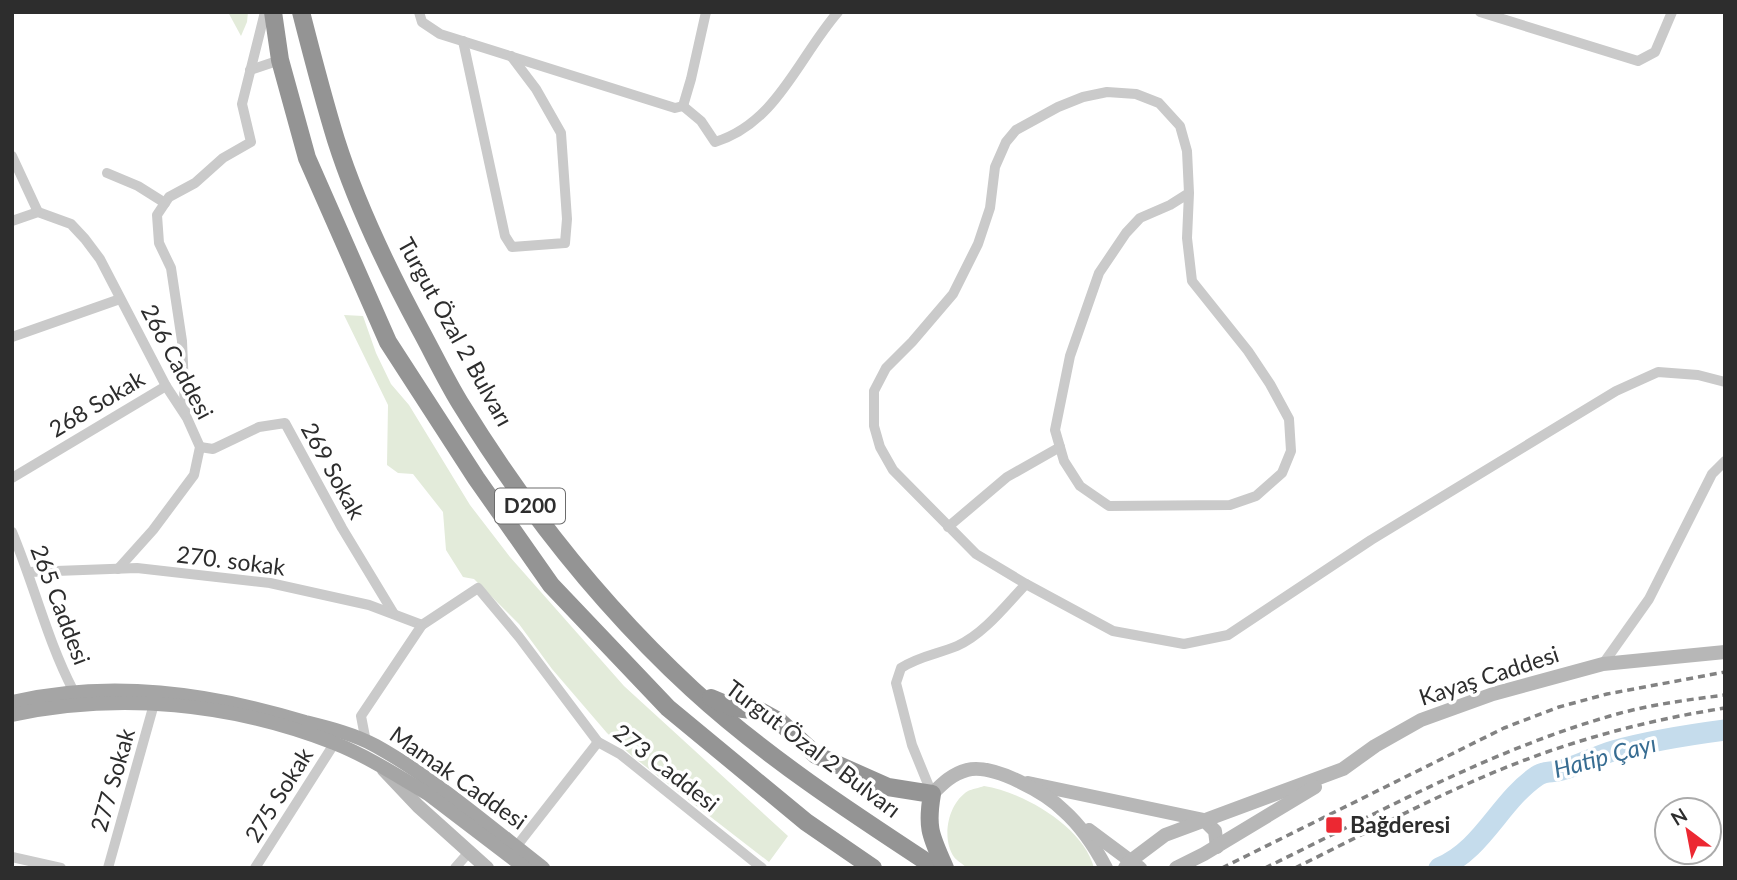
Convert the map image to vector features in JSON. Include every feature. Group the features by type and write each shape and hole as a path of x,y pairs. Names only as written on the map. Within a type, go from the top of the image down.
{"highway":[{"name":"D200","path":"273,12 280,60 307,158 388,342 476,478 551,585 668,708 806,822 873,868"},
{"name":"Turgut Özal 2 Bulvarı","path":"301,12 336,140 395,282 460,402 510,479 565,552 662,660 695,691 766,750 936,868"},
{"path":"695,691 736,708 760,711 780,722 816,755 888,787 932,794 928,820 945,868"}],"main road":[{"name":"Mamak Caddesi","path":"12,702 73,690 123,690 207,699 283,715 366,742 385,761 525,868"},
{"name":"Mamak Caddesi","path":"12,715 77,704 122,702 154,704 254,719 334,744 359,755 414,770 543,868"},
{"path":"359,755 366,742"}],"street":[{"path":"185,414 182,341 171,268 159,243 157,215 169,197 195,183 223,158 251,142 242,104 265,12"},
{"path":"419,12 422,22 440,34 675,108 683,106"},
{"path":"683,106 706,12"},
{"path":"683,106 701,121 715,142 748,128 776,101 822,31 838,12"},
{"path":"1480,12 1638,61 1655,52 1672,12"},
{"path":"463,41 505,236 512,247 565,243 567,219 561,133 536,89 510,56"},
{"path":"250,70 280,60"},
{"path":"1189,193 1140,218 1126,233 1099,273 1070,356 1055,430 1063,461 1080,486 1109,506 1230,505 1256,496 1282,473 1291,451 1289,419 1248,351 1192,281 1187,238 1189,193 1187,151 1180,126 1159,103 1136,94 1107,92 1058,107 1016,130 1006,142 995,167 990,208 978,244 953,294 886,368 874,391 874,426 880,447 893,470 948,527 976,554 1113,631 1184,644 1228,635 1371,540 1616,391 1658,372 1698,375 1725,383"},
{"path":"12,156 38,212 12,220"},
{"path":"107,173 138,186 165,203"},
{"name":"266 Caddesi","path":"38,212 71,224 100,259 166,386 185,414 200,447 194,475 153,530 118,569"},
{"path":"12,337 120,299"},
{"name":"268 Sokak","path":"12,478 166,386"},
{"name":"269 Sokak","path":"200,447 212,449 259,427 285,423 342,528 395,615"},
{"path":"948,527 1007,477 1060,447"},
{"path":"1604,664 1649,599 1712,474 1725,461"},
{"name":"265 Caddesi","path":"12,532 29,572 61,666 73,690"},
{"name":"270. sokak","path":"29,572 137,568 270,583 369,605 422,625"},
{"path":"1026,584 988,624 959,645 927,655 901,668 896,683 912,746 932,794 950,777 970,769 996,771 1020,782 1063,809 1131,866"},
{"name":"273 Caddesi","path":"422,625 478,588 598,742 620,754 762,868"},
{"path":"366,742 361,716 422,625"},
{"name":"Kayaş Caddesi","path":"1131,866 1165,835 1343,769 1375,746 1420,720 1493,694 1604,664 1725,652"},
{"name":"277 Sokak","path":"108,868 154,704"},
{"path":"516,847 598,742"},
{"name":"275 Sokak","path":"255,868 334,744"},
{"path":"385,761 418,806 487,868"},
{"path":"1175,868 1217,846 1343,769"},
{"path":"1020,782 1204,820 1215,831 1217,846"},
{"path":"1063,809 1095,848 1106,868"},
{"path":"455,868 469,852"},
{"path":"12,857 61,868"}],"green space":[{"path":"228,12 248,12 241,36"},
{"path":"344,315 363,316 391,384 409,405 470,505 510,557 624,686 788,836 769,862 632,756 607,733 552,669 519,624 474,579 463,577 446,550 443,512 413,474 398,473 387,465 388,405"},
{"path":"984,786 1016,796 1050,814 1078,839 1094,868 967,868 955,858 950,849 947,831 949,821 951,812 961,797 968,791"}],"waterway":[{"name":"Hatip Çayı","path":"1439,868 1468,850 1512,799 1540,774 1569,768 1627,747 1725,730"}],"railway":[{"path":"1222,868 1504,728 1559,707 1607,694 1725,672"},
{"path":"1265,868 1477,765 1565,730 1624,712 1725,695"},
{"path":"1295,868 1436,798 1512,765 1633,727 1725,708"}],"place":[{"name":"Bağderesi","path":"1334,825"}]}
